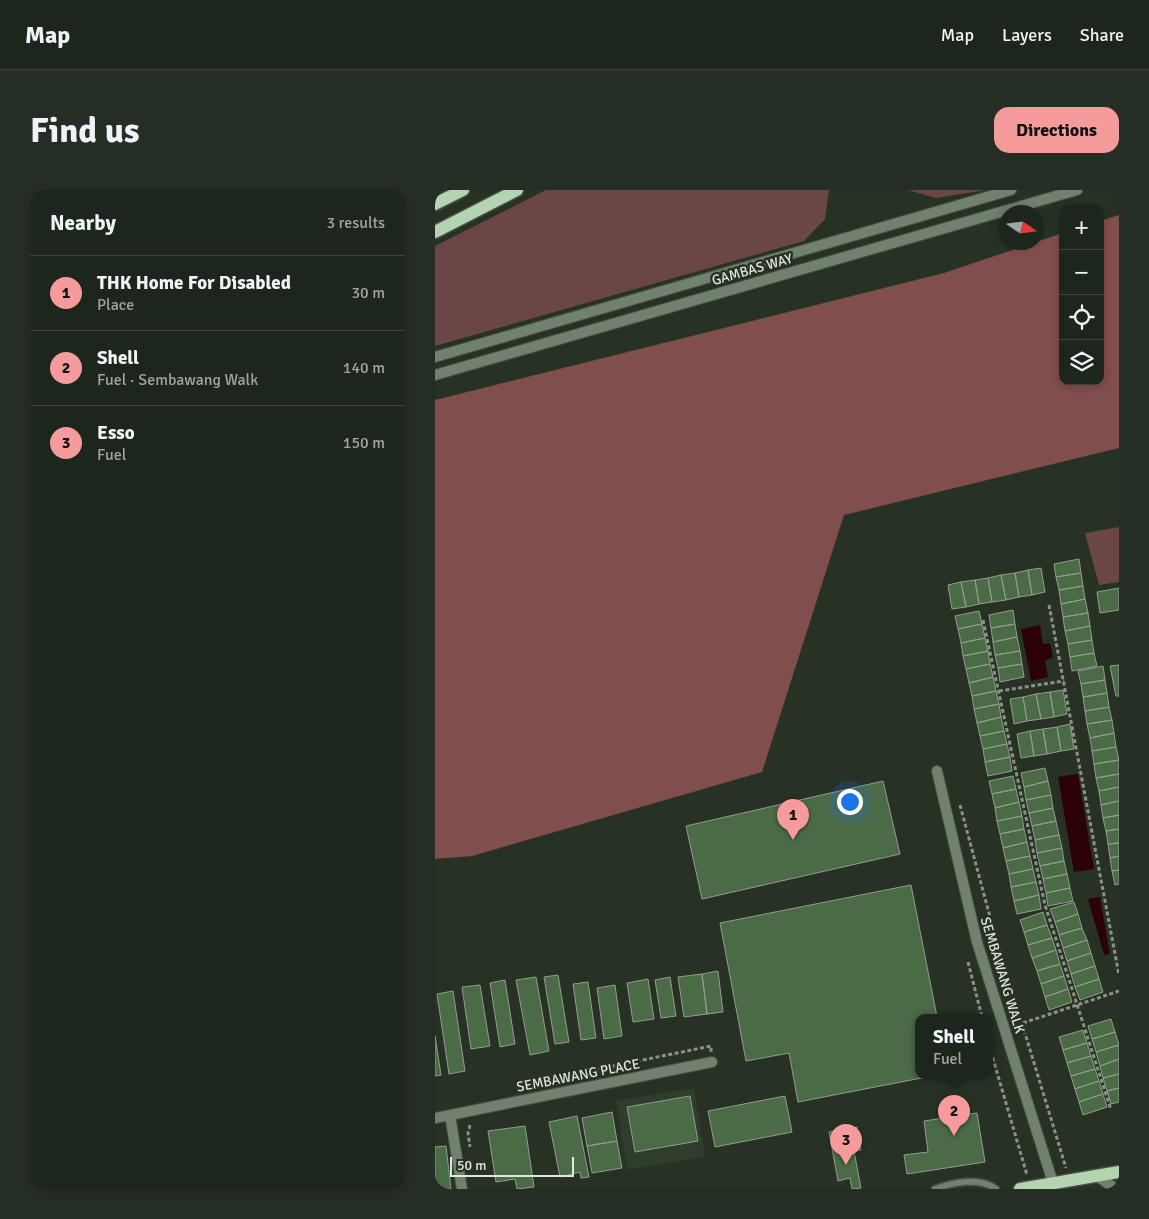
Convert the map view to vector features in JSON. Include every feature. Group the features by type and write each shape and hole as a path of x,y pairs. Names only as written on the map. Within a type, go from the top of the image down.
{"main road":[{"path":"435,204 463,190"},
{"path":"435,232 517,190"},
{"path":"1020,1189 1119,1172"}],"street":[{"name":"GAMBAS WAY","path":"435,357 1011,190"},
{"name":"GAMBAS WAY","path":"435,375 1077,190"},
{"name":"SEMBAWANG WALK","path":"937,771 977,942 1053,1183"},
{"name":"SEMBAWANG PLACE","path":"435,1118 712,1062"},
{"path":"450,1114 462,1189"},
{"path":"1097,1176 1116,1189"}],"lane":[{"path":"935,1189 946,1185 970,1182 988,1184 996,1189"}],"path":[{"path":"1049,605 1119,975"},
{"path":"983,620 1045,905 1111,1110"},
{"path":"999,691 1064,681"},
{"path":"958,796 993,928 1066,1168"},
{"path":"1023,1023 1119,991"},
{"path":"993,1059 1028,1178"}],"shaded area":[{"path":"546,190 829,190 825,219 804,241 435,346 435,246"},
{"path":"908,190 986,190 936,198"},
{"path":"1119,215 1119,448 844,515 762,772 472,856 435,859 435,400 944,273 1012,250 1044,250 1044,239 1059,234 1059,385 1104,385 1104,220"},
{"path":"1119,527 1119,582 1099,585 1085,533"},
{"path":"1040,625 1043,644 1050,643 1053,658 1045,660 1048,677 1031,681 1021,629"},
{"path":"1078,774 1094,869 1074,872 1058,777"},
{"path":"1100,897 1110,954 1104,955 1088,899"},
{"path":"694,1088 705,1157 627,1170 616,1101"}],"building":[{"path":"1079,559 1081,573 1056,577 1054,564"},
{"path":"1041,568 1045,592 1032,595 1028,570"},
{"path":"1028,570 1032,595 1019,597 1015,573"},
{"path":"1015,573 1019,597 1006,600 1001,575"},
{"path":"1081,573 1083,586 1059,590 1056,577"},
{"path":"1001,575 1006,600 992,602 988,578"},
{"path":"988,578 992,602 979,604 975,580"},
{"path":"975,580 979,604 966,607 961,582"},
{"path":"961,582 966,607 952,609 948,585"},
{"path":"1083,586 1085,599 1061,604 1059,590"},
{"path":"1119,588 1119,610 1100,613 1097,592"},
{"path":"1085,599 1088,613 1063,617 1061,604"},
{"path":"1013,610 1015,624 991,628 989,615"},
{"path":"979,611 982,624 958,629 955,616"},
{"path":"1088,613 1090,626 1065,631 1063,617"},
{"path":"982,624 985,638 961,643 958,629"},
{"path":"1015,624 1017,637 993,642 991,628"},
{"path":"1090,626 1092,640 1068,644 1065,631"},
{"path":"1017,637 1020,651 995,655 993,642"},
{"path":"985,638 988,651 963,656 961,643"},
{"path":"1092,640 1094,653 1070,657 1068,644"},
{"path":"988,651 990,664 966,669 963,656"},
{"path":"1020,651 1022,664 998,668 995,655"},
{"path":"1094,653 1097,666 1072,671 1070,657"},
{"path":"990,664 993,677 969,683 966,669"},
{"path":"1022,664 1024,677 1000,682 998,668"},
{"path":"1119,665 1119,696 1116,696 1110,666"},
{"path":"1103,666 1105,680 1081,684 1078,671"},
{"path":"993,677 996,691 972,696 969,683"},
{"path":"1105,680 1107,693 1083,697 1081,684"},
{"path":"1063,690 1067,714 1054,717 1050,692"},
{"path":"996,691 999,704 974,709 972,696"},
{"path":"1050,692 1054,717 1041,719 1036,694"},
{"path":"1107,693 1109,707 1085,711 1083,697"},
{"path":"1036,694 1041,719 1027,721 1023,697"},
{"path":"1023,697 1027,721 1014,724 1010,699"},
{"path":"999,704 1001,717 977,723 974,709"},
{"path":"1109,707 1112,720 1087,724 1085,711"},
{"path":"1001,717 1004,731 980,736 977,723"},
{"path":"1112,720 1114,733 1090,738 1087,724"},
{"path":"1070,724 1074,749 1061,751 1057,727"},
{"path":"1057,727 1061,751 1047,754 1043,729"},
{"path":"1043,729 1047,754 1034,756 1030,731"},
{"path":"1004,731 1007,744 983,749 980,736"},
{"path":"1030,731 1034,756 1021,758 1017,734"},
{"path":"1114,733 1116,747 1092,751 1090,738"},
{"path":"1007,744 1010,757 985,762 983,749"},
{"path":"1116,747 1119,760 1094,764 1092,751"},
{"path":"1010,757 1012,771 988,776 985,762"},
{"path":"1119,760 1119,774 1096,778 1094,764"},
{"path":"1045,768 1048,781 1024,787 1021,773"},
{"path":"1119,774 1119,787 1099,791 1096,778"},
{"path":"1013,776 1016,789 992,794 989,781"},
{"path":"883,781 900,854 702,899 686,826"},
{"path":"1048,781 1051,795 1026,800 1024,787"},
{"path":"1119,787 1119,801 1101,805 1099,791"},
{"path":"1016,789 1019,802 995,808 992,794"},
{"path":"1051,795 1053,808 1029,813 1026,800"},
{"path":"1119,801 1119,815 1103,818 1101,805"},
{"path":"1019,802 1022,816 997,821 995,808"},
{"path":"1053,808 1056,821 1032,826 1029,813"},
{"path":"1119,815 1119,829 1106,831 1103,818"},
{"path":"1022,816 1024,829 1000,834 997,821"},
{"path":"1056,821 1059,835 1035,840 1032,826"},
{"path":"1024,829 1027,842 1003,848 1000,834"},
{"path":"1119,829 1119,843 1108,844 1106,831"},
{"path":"1059,835 1062,848 1037,853 1035,840"},
{"path":"1027,842 1030,856 1006,861 1003,848"},
{"path":"1119,843 1119,856 1110,858 1108,844"},
{"path":"1062,848 1064,861 1040,866 1037,853"},
{"path":"1030,856 1033,869 1009,874 1006,861"},
{"path":"1119,856 1119,870 1112,871 1110,858"},
{"path":"1064,861 1067,874 1043,879 1040,866"},
{"path":"1033,869 1036,882 1011,887 1009,874"},
{"path":"1119,870 1119,884 1115,885 1112,871"},
{"path":"1067,874 1070,888 1046,893 1043,879"},
{"path":"1036,882 1039,895 1014,901 1011,887"},
{"path":"911,885 936,1014 915,1014 916,1079 798,1102 789,1053 746,1061 720,923"},
{"path":"1070,888 1073,901 1048,906 1046,893"},
{"path":"1039,895 1041,909 1017,914 1014,901"},
{"path":"1074,902 1078,914 1055,922 1050,909"},
{"path":"1043,912 1047,925 1024,932 1020,920"},
{"path":"1078,914 1082,928 1059,935 1055,922"},
{"path":"1047,925 1052,938 1028,945 1024,932"},
{"path":"1082,928 1087,940 1063,948 1059,935"},
{"path":"1052,938 1056,950 1032,958 1028,945"},
{"path":"1087,940 1091,953 1067,961 1063,948"},
{"path":"1056,950 1060,964 1037,971 1032,958"},
{"path":"1091,953 1095,966 1071,974 1067,961"},
{"path":"1060,964 1064,976 1041,984 1037,971"},
{"path":"1095,966 1099,979 1075,987 1071,974"},
{"path":"718,971 723,1012 707,1014 702,974"},
{"path":"702,974 707,1014 684,1017 678,977"},
{"path":"558,975 569,1042 555,1044 544,977"},
{"path":"1064,976 1068,989 1045,997 1041,984"},
{"path":"536,977 549,1051 530,1055 516,980"},
{"path":"670,977 676,1016 661,1018 655,980"},
{"path":"648,979 654,1019 633,1022 627,983"},
{"path":"1099,979 1103,992 1080,1000 1075,987"},
{"path":"505,980 515,1044 500,1047 490,983"},
{"path":"588,982 596,1038 581,1040 573,984"},
{"path":"480,985 490,1046 471,1049 462,987"},
{"path":"615,985 622,1036 604,1039 597,988"},
{"path":"1068,989 1072,1002 1049,1010 1045,997"},
{"path":"453,991 465,1071 449,1074 437,994"},
{"path":"1111,1019 1115,1032 1092,1039 1088,1026"},
{"path":"1083,1030 1087,1043 1063,1050 1059,1037"},
{"path":"1115,1032 1119,1045 1096,1052 1092,1039"},
{"path":"435,1036 441,1075 435,1076"},
{"path":"1087,1043 1091,1056 1067,1063 1063,1050"},
{"path":"1119,1045 1119,1059 1100,1066 1096,1052"},
{"path":"1091,1056 1095,1069 1071,1076 1067,1063"},
{"path":"1119,1059 1119,1074 1103,1078 1100,1066"},
{"path":"1095,1069 1099,1081 1075,1089 1071,1076"},
{"path":"1119,1074 1119,1088 1107,1091 1103,1078"},
{"path":"1099,1081 1103,1094 1079,1102 1075,1089"},
{"path":"1119,1088 1119,1102 1111,1104 1107,1091"},
{"path":"1103,1094 1107,1107 1083,1115 1079,1102"},
{"path":"690,1096 698,1141 635,1152 627,1107"},
{"path":"785,1096 792,1132 715,1147 708,1111"},
{"path":"612,1112 617,1141 587,1146 582,1118"},
{"path":"977,1113 985,1162 907,1174 904,1155 928,1152 924,1121"},
{"path":"577,1116 589,1177 581,1178 580,1172 560,1177 549,1122"},
{"path":"525,1126 534,1187 517,1189 515,1179 496,1182 488,1131"},
{"path":"857,1127 861,1150 854,1151 861,1188 852,1189 850,1178 838,1181 829,1132"},
{"path":"617,1141 622,1168 592,1173 587,1146"},
{"path":"446,1146 451,1189 435,1189 435,1147"}],"place":[{"name":"THK Home For Disabled","path":"793,840"},
{"name":"Shell","path":"954,1136"},
{"name":"Esso","path":"846,1165"}]}
